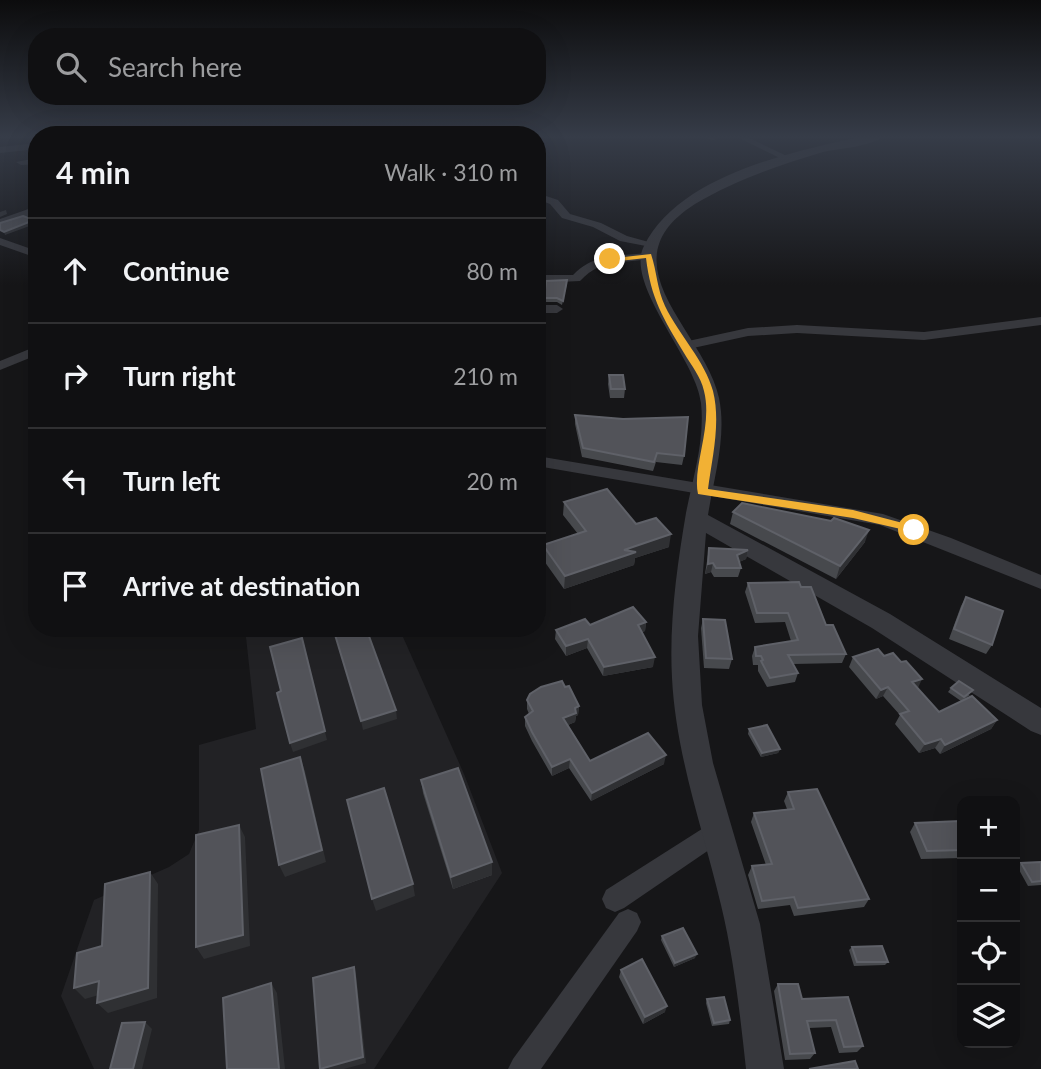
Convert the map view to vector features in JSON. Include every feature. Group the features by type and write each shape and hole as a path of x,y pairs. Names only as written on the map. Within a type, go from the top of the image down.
{"street":[{"path":"723,186 692,201 666,221 650,250 653,288 704,378 711,402 712,420 696,518 685,620 685,678 697,755 747,940 765,1069"},
{"path":"546,199 554,202 566,216 597,225 650,250"},
{"path":"0,223 28,212"},
{"path":"0,241 28,252"},
{"path":"546,279 576,279 588,266 600,261 650,250"},
{"path":"546,309 556,309"},
{"path":"684,346 748,332 797,328 924,336 1041,321"},
{"path":"0,366 28,354"},
{"path":"546,463 883,520 945,542 1041,582"},
{"path":"696,518 881,621 1041,723"},
{"path":"523,1069 621,911 716,831"}],"shaded area":[{"path":"246,637 403,637 464,774 502,873 374,1069 94,1069 61,996 94,900 169,867 189,854 199,830 199,745 256,729"}],"building":[{"path":"23,216 28,218 28,222 4,232 0,230 0,223"},
{"path":"567,280 563,301 546,298 546,281"},
{"path":"609,375 623,375 625,389 611,389"},
{"path":"575,415 623,419 688,417 684,456 657,453 654,462 583,448"},
{"path":"607,489 636,524 656,518 671,534 624,550 636,552 565,576 546,549 546,544 586,531 564,502"},
{"path":"742,503 831,521 834,518 869,530 840,566 733,512"},
{"path":"709,548 748,550 737,555 741,568 716,568 713,563 708,564"},
{"path":"799,582 801,587 811,587 826,625 833,625 846,654 788,655 798,673 770,678 761,656 756,656 755,647 798,640 788,613 757,613 748,583"},
{"path":"966,597 1003,611 992,645 954,629"},
{"path":"633,607 646,622 638,625 655,657 604,667 588,639 566,646 556,630 585,619 590,625"},
{"path":"703,619 725,620 732,659 706,658"},
{"path":"336,637 369,637 396,710 361,721"},
{"path":"302,638 325,731 290,743 277,693 281,691 270,647"},
{"path":"878,649 884,656 893,653 901,662 906,661 922,679 912,682 939,712 972,696 997,720 945,745 941,739 925,744 900,714 909,711 888,687 881,690 853,657"},
{"path":"562,681 565,687 569,686 579,706 575,708 576,713 563,718 590,761 648,733 666,755 592,793 570,759 552,767 525,717 533,711 527,700 530,694 541,687"},
{"path":"959,681 973,690 964,697 951,688"},
{"path":"767,725 780,749 762,753 749,729"},
{"path":"300,757 322,850 279,865 261,769"},
{"path":"458,768 492,862 451,877 421,780"},
{"path":"384,788 413,884 372,899 347,800"},
{"path":"817,789 869,899 798,908 794,897 762,901 752,866 772,864 754,813 794,809 788,792"},
{"path":"957,821 957,850 927,851 915,823"},
{"path":"239,825 243,935 196,947 196,835"},
{"path":"1041,862 1041,881 1032,882 1021,863"},
{"path":"150,872 148,988 97,1003 99,981 74,988 77,953 102,946 105,884"},
{"path":"683,928 697,954 675,963 662,936"},
{"path":"882,946 888,962 857,962 852,947"},
{"path":"642,959 667,1006 645,1017 621,970"},
{"path":"354,967 363,1057 320,1069 313,978"},
{"path":"271,983 279,1069 227,1069 223,998"},
{"path":"778,984 798,984 802,999 848,997 863,1046 844,1047 836,1020 807,1021 815,1053 790,1054"},
{"path":"724,997 730,1020 714,1023 707,999"},
{"path":"145,1022 133,1069 110,1069 122,1023"},
{"path":"855,1061 858,1069 809,1069"}],"route":[{"path":"610,259 649,256 653,288 662,308 704,378 711,402 712,420 702,491 853,514 914,530"}]}
